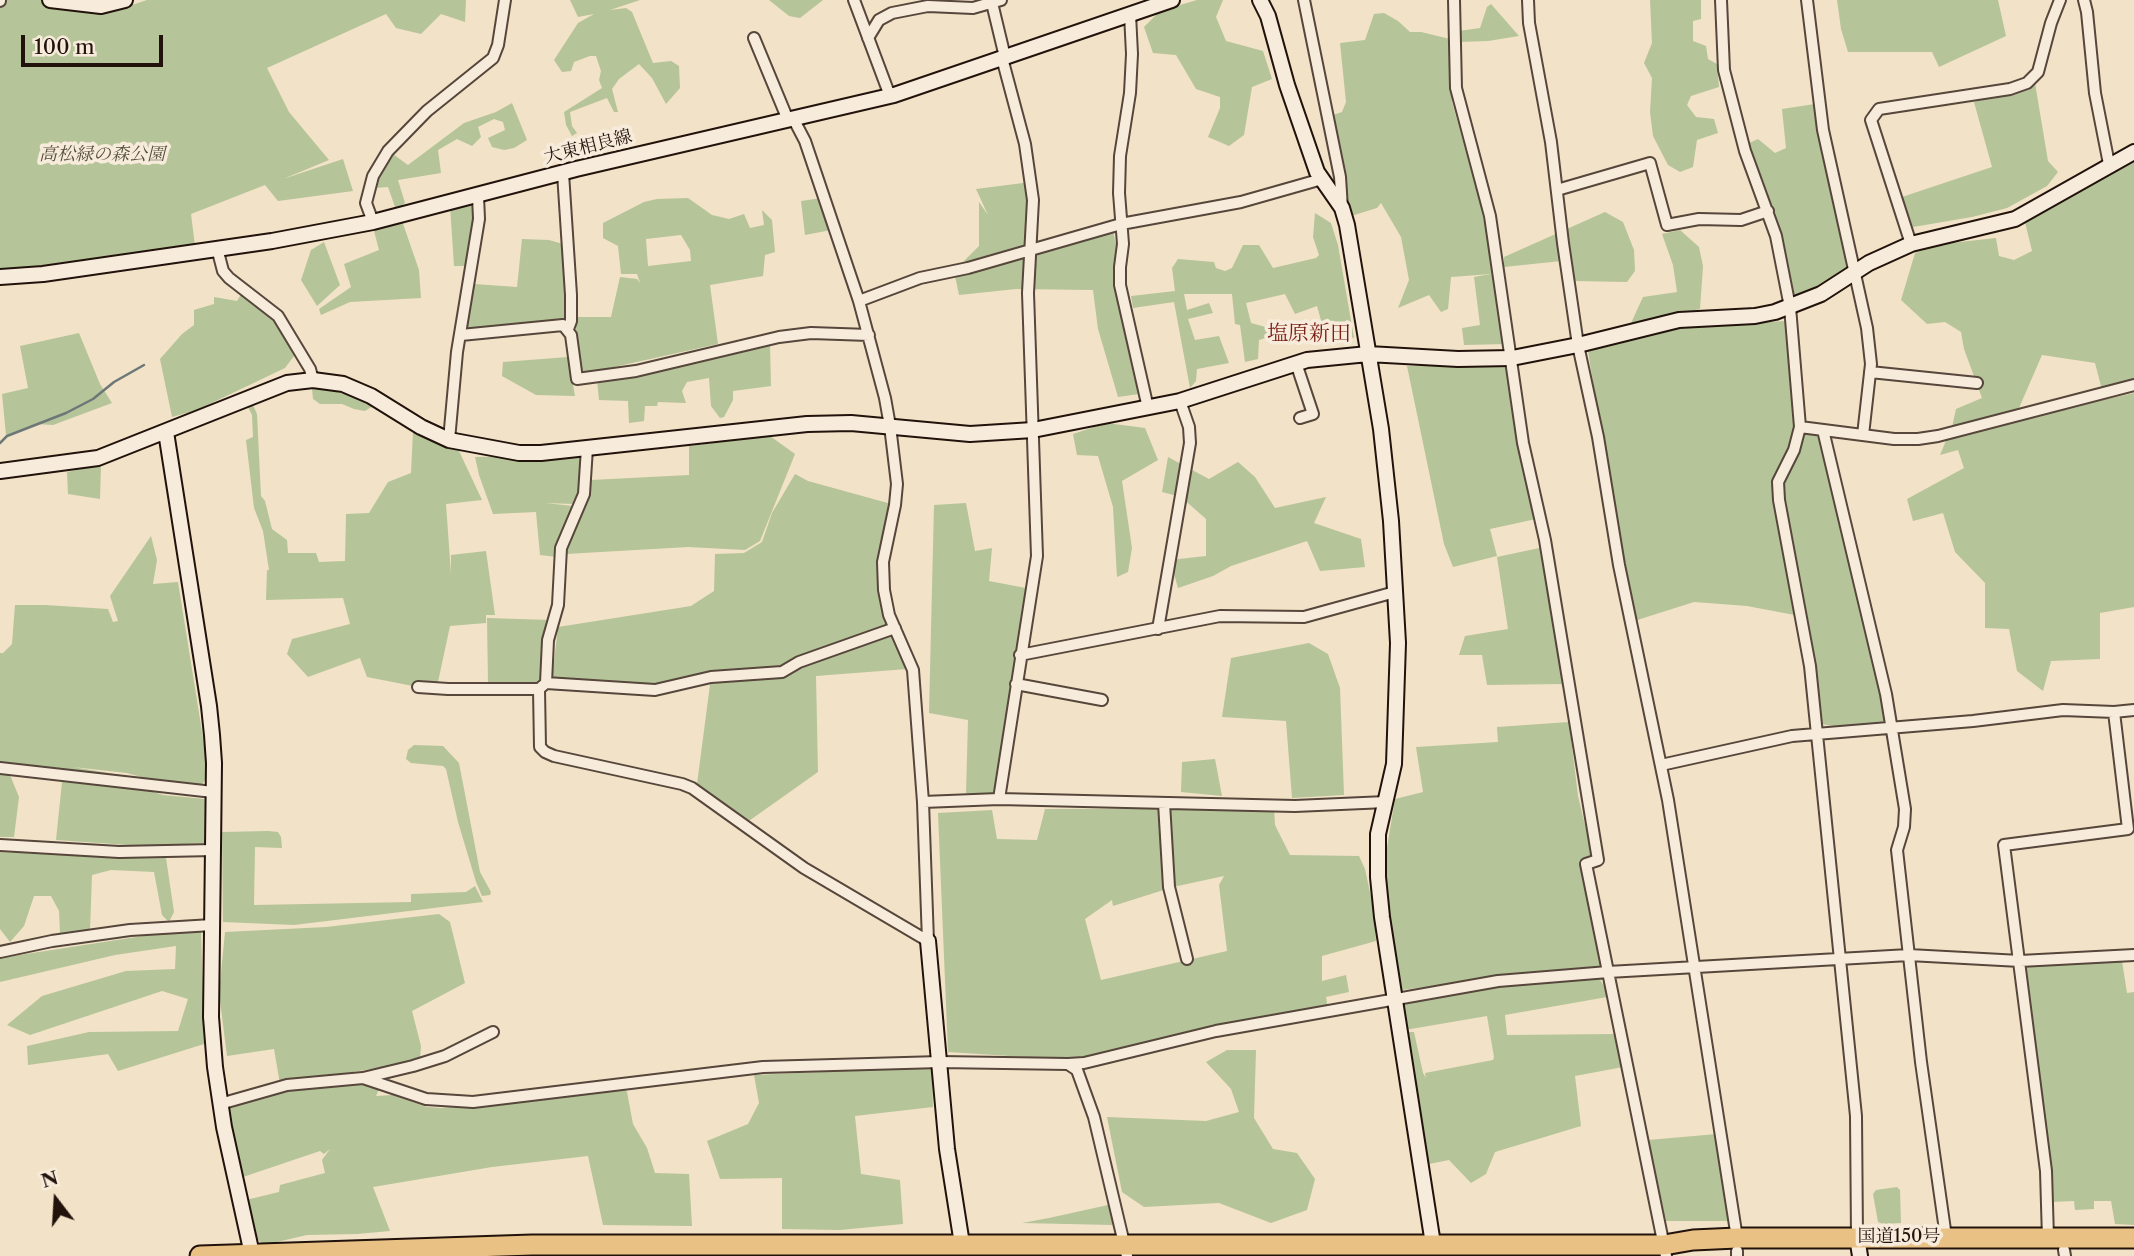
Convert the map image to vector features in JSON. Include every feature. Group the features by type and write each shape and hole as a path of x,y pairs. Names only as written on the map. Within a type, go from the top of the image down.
{"highway":[{"name":"国道150号","path":"1859,1248 1946,1237 2134,1238"},
{"name":"国道150号","path":"200,1256 417,1252 532,1245 962,1244 1126,1251 1690,1252 1737,1248 1859,1248 2065,1253 2134,1250"}],"street":[{"path":"50,0 101,6 125,0"},
{"path":"373,222 366,202 373,176 388,151 427,111 493,58 498,45 505,0"},
{"path":"854,0 890,96"},
{"name":"大東相良線","path":"0,277 43,274 328,232 373,222 563,173 890,96 1003,58 1132,9 1172,0"},
{"path":"1260,0 1268,16 1287,85 1317,172 1342,208"},
{"path":"1304,0 1340,177 1342,208 1347,225 1386,473 1398,643 1394,764 1378,834 1378,877 1434,1250"},
{"path":"1454,0 1456,88 1490,216 1523,443 1545,540 1598,860 1586,864 1665,1251"},
{"path":"1528,0 1529,23 1546,105 1578,345 1598,437 1619,565 1661,765 1737,1248"},
{"path":"1721,0 1724,71 1745,150 1776,236 1790,307 1800,426 1794,450 1778,482 1779,500 1810,666 1856,1116 1859,1248"},
{"path":"1807,0 1823,130 1865,315 1871,364 1863,435"},
{"path":"1911,244 1871,120 1880,109 2010,89 2027,83 2038,72 2060,0"},
{"path":"2084,0 2095,93 2109,164"},
{"path":"868,38 879,20 892,13 928,6 973,8 996,1 1003,58 1026,144 1033,200 1028,293 1037,556 999,799"},
{"path":"1132,9 1130,93 1119,156 1123,244 1120,285 1148,408"},
{"path":"754,38 790,119 805,141 859,301 890,426 897,484 883,562 884,590 889,615 913,670 923,802 928,941 947,1149 962,1244"},
{"path":"0,471 98,458 287,383 313,380 342,384 371,396 421,427 449,440 519,453 807,424 851,423 970,434 1033,430 1180,401 1296,363 1337,355 1512,358 1679,320 1755,316 1790,307 1821,294 1869,263 1911,244 2015,219 2134,152"},
{"path":"1558,190 1650,163 1667,225 1699,219 1741,220 1768,211"},
{"path":"563,173 571,295 571,321 568,329"},
{"path":"859,301 920,278 1030,251 1121,224 1241,202 1322,179"},
{"path":"449,440 457,352 480,219 478,196"},
{"path":"217,248 223,271 229,278 278,316 310,369 313,380"},
{"path":"461,335 563,325 570,335 578,379 636,371 779,337 811,333 869,335"},
{"path":"1296,363 1314,414 1300,418"},
{"path":"1870,372 1977,383"},
{"path":"1800,426 1894,439 1938,436 2134,386"},
{"path":"1158,629 1189,443 1189,427 1180,401"},
{"path":"1823,430 1886,694 1905,809 1904,827 1896,850 1920,1062 1946,1237"},
{"path":"166,432 209,706 213,792 211,1017 220,1104 253,1254"},
{"path":"587,448 584,494 561,548 558,605 548,640 542,686 540,747 545,752 692,788 804,867 928,941"},
{"path":"1020,655 1220,617 1304,617 1395,592"},
{"path":"418,687 448,689 542,686 655,690 711,677 782,672 799,663 895,628"},
{"path":"1016,684 1102,701"},
{"path":"1661,765 1792,736 1973,721 2063,710 2134,710"},
{"path":"2048,1238 2046,1171 2004,845 2128,829 2114,712"},
{"path":"0,768 213,792"},
{"path":"923,802 999,799 1295,806 1386,802"},
{"path":"1164,803 1169,887 1187,959"},
{"path":"0,845 119,852 213,850"},
{"path":"0,952 52,941 130,930 212,925"},
{"path":"363,1079 426,1099 473,1102 763,1068 940,1062 1084,1063 1216,1031 1498,981 1909,955 2020,961 2134,955"},
{"path":"220,1104 287,1085 363,1079 445,1056 493,1032"},
{"path":"1068,1064 1077,1070 1094,1117 1126,1251"}],"green space":[{"name":"高松緑の森公園","path":"0,0 106,0 108,9 120,9 147,0 466,0 465,22 441,14 421,34 396,28 386,14 267,68 289,112 329,160 283,179 343,159 353,191 278,201 265,185 191,214 195,246 47,269 0,273"},
{"path":"570,0 640,0 610,10 626,8 632,12 653,63 671,61 679,66 680,88 666,104 652,78 639,64 619,79 612,89 618,112 614,112 607,98 570,112 572,126 577,133 572,136 566,125 564,112 602,88 599,80 601,71 596,56 574,62 571,71 562,72 554,60 578,23 594,14 578,17"},
{"path":"769,0 823,0 800,18 789,16"},
{"path":"1197,0 1223,0 1216,17 1226,41 1263,51 1272,79 1252,87 1244,135 1229,146 1208,137 1220,108 1220,97 1196,89 1176,55 1153,53 1144,27 1160,11"},
{"path":"1650,0 1701,0 1701,19 1693,21 1693,41 1706,46 1708,59 1717,64 1719,87 1691,96 1687,105 1696,117 1714,119 1718,133 1697,140 1693,167 1680,172 1668,165 1653,136 1650,112 1652,78 1644,63 1652,43"},
{"path":"1837,0 1998,0 2006,36 1939,67 1932,52 1848,52"},
{"path":"1491,4 1519,36 1458,42 1459,31 1480,28 1487,7"},
{"path":"1384,13 1410,32 1450,39 1452,102 1479,199 1496,275 1507,344 1464,345 1462,328 1480,325 1474,277 1491,274 1451,277 1448,309 1441,312 1429,295 1398,308 1409,280 1401,237 1381,203 1377,208 1351,216 1330,116 1342,112 1346,102 1340,43 1365,40 1374,14"},
{"path":"2035,83 2048,161 2058,172 2047,186 2007,208 1913,227 1899,198 1992,167 1974,102"},
{"path":"512,103 527,140 514,148 504,150 492,147 488,138 505,130 503,122 494,119 478,127 481,137 472,146 457,139 438,150 441,173 398,180 405,203 400,207 395,207 388,187 374,188 378,175 393,154 408,165 464,123 496,112"},
{"path":"1815,104 1848,267 1822,286 1795,298 1778,223 1749,143 1758,139 1775,153 1786,148 1782,109"},
{"path":"2134,156 2134,380 2102,390 2095,363 2042,355 2019,408 1982,421 1952,427 1956,409 1982,398 1964,349 1961,332 1945,322 1927,324 1901,300 1915,253 1942,244 1996,238 1999,256 2014,260 2032,251 2025,222"},
{"path":"1031,182 1030,250 1112,227 1119,257 1122,304 1139,394 1118,397 1098,329 1093,290 1016,289 959,295 954,271 979,246 979,202 988,215 976,189"},
{"path":"688,198 712,215 729,219 744,214 750,228 764,225 762,210 772,220 775,252 765,255 763,276 710,285 718,344 587,373 580,370 575,317 611,317 620,277 637,279 640,283 637,274 621,274 618,246 603,238 603,223 644,202","holes":["681,235 690,250 691,261 648,266 646,239"]},
{"path":"822,198 831,230 805,235 801,201"},
{"path":"477,199 467,266 454,266 450,205"},
{"path":"1605,212 1623,222 1634,250 1635,271 1627,282 1575,281 1571,260 1504,267 1504,257"},
{"path":"1315,213 1331,223 1338,245 1354,338 1324,331 1317,306 1295,314 1285,294 1246,303 1251,323 1284,332 1259,340 1258,359 1245,362 1240,325 1235,324 1232,294 1184,294 1187,310 1209,303 1213,313 1188,319 1195,340 1219,336 1229,363 1197,369 1196,381 1190,388 1174,302 1133,308 1131,296 1175,291 1172,268 1178,259 1214,262 1216,268 1225,271 1232,268 1243,245 1259,245 1273,268 1316,258 1319,255 1313,237"},
{"path":"401,218 419,270 421,298 350,302 321,315 319,309 351,287 344,264 379,250 373,227"},
{"path":"1680,230 1699,247 1703,266 1700,309 1631,323 1643,297 1677,292 1673,265 1662,234"},
{"path":"522,239 549,240 563,244 568,320 469,328 465,325 474,284 517,287"},
{"path":"324,242 340,285 317,306 301,280 311,250"},
{"path":"243,291 271,317 297,352 285,368 197,410 172,417 160,359 182,334 194,325 194,310 214,304 214,297 237,301"},
{"path":"1786,321 1800,426 1823,430 1871,631 1886,735 1815,723 1800,616 1747,606 1694,602 1631,622 1588,351 1691,326"},
{"path":"79,333 100,384 112,403 53,425 36,424 6,435 2,394 28,388 20,346"},
{"path":"770,345 771,386 733,391 733,400 724,417 720,418 711,406 709,378 687,382 682,391 686,403 658,402 657,406 645,406 644,421 629,423 628,401 599,400 597,380"},
{"path":"568,357 575,396 536,395 502,376 503,362"},
{"path":"1506,364 1520,450 1536,519 1490,529 1497,556 1453,567 1444,544 1407,366"},
{"path":"319,388 358,397 373,406 365,411 342,404 320,404 313,399 312,389"},
{"path":"2134,393 2134,607 2100,613 2100,659 2051,661 2043,691 2017,671 2009,629 1985,628 1985,583 1955,552 1943,513 1913,521 1907,499 1964,468 1958,450 1940,455 1947,438"},
{"path":"252,403 257,414 261,496 265,501 272,529 287,540 288,553 316,553 319,562 345,561 346,514 369,513 388,482 411,473 413,431 459,451 482,500 446,504 451,574 451,555 486,551 495,615 486,615 486,623 450,626 438,682 418,687 367,677 360,658 308,677 287,654 292,639 350,624 343,598 266,600 269,570 263,531 254,508 246,440 253,437 252,415 247,405"},
{"path":"1106,423 1145,428 1158,460 1122,481 1132,548 1128,572 1117,577 1113,507 1098,456 1077,455 1073,434"},
{"path":"770,436 795,454 760,541 745,550 688,547 566,554 591,480 689,475 689,446"},
{"path":"582,455 582,481 574,504 545,503 573,506 557,557 540,555 536,512 493,514 475,457"},
{"path":"1168,457 1209,479 1238,462 1255,477 1275,508 1326,497 1314,523 1361,539 1365,567 1320,571 1307,541 1231,566 1213,576 1178,588 1170,560 1206,556 1206,519 1181,497 1162,492"},
{"path":"101,465 100,499 68,494 67,472"},
{"path":"795,474 808,481 895,505 883,572 907,669 816,676 818,772 746,823 697,784 711,677 665,688 552,679 558,627 691,606 714,591 715,554 744,553 762,542 772,513"},
{"path":"966,503 975,551 992,548 989,581 1031,589 996,794 966,793 968,720 929,713 934,505"},
{"path":"151,536 157,560 153,584 178,582 207,777 201,786 159,782 127,773 73,767 138,778 115,781 0,767 0,653 12,644 15,605 108,609 113,622 118,621 110,596"},
{"path":"1544,547 1563,684 1487,685 1482,655 1459,655 1465,636 1508,629 1497,557"},
{"path":"487,618 550,620 543,636 542,678 536,683 488,683"},
{"path":"1309,643 1328,654 1340,688 1344,795 1292,798 1286,721 1222,717 1231,658"},
{"path":"1569,722 1578,796 1592,854 1582,863 1601,966 1401,990 1382,878 1395,799 1423,792 1416,747 1498,742 1497,727"},
{"path":"414,745 443,746 459,763 480,872 491,892 490,895 482,896 476,882 446,769 443,766 411,763 406,759 408,750"},
{"path":"1215,759 1222,796 1181,792 1182,762"},
{"path":"0,775 10,775 19,797 14,837 0,837"},
{"path":"62,782 131,785 163,795 205,799 207,843 142,846 56,840"},
{"path":"1274,808 1275,825 1290,855 1359,856 1365,869 1374,911 1376,941 1322,956 1322,981 1346,975 1349,992 1326,997 1328,1009 1072,1060 948,1052 938,813 992,810 997,839 1037,840 1045,809","holes":["1224,876 1219,885 1227,951 1101,980 1085,919 1112,900 1113,906 1173,887"]},
{"path":"222,832 278,832 282,848 255,847 254,905 411,902 411,894 466,892 475,886 483,902 294,925 223,922"},
{"path":"0,852 166,858 174,912 169,922 162,915 154,872 111,870 92,875 90,930 60,934 59,911 51,896 34,896 24,926 10,942 0,929"},
{"path":"439,914 450,922 465,983 412,1011 421,1046 420,1059 280,1084 274,1049 227,1056 219,993 225,932 326,927"},
{"path":"201,927 204,1044 118,1071 108,1054 28,1065 27,1046 89,1032 178,1031 188,999 162,991 30,1035 7,1025 42,996 126,971 175,969 176,946 115,955 0,982 0,958"},
{"path":"2122,961 2127,993 2134,992 2134,1225 2115,1224 2111,1201 2094,1201 2094,1209 2075,1210 2074,1201 2051,1202 2026,966"},
{"path":"1599,978 1606,989 1607,997 1505,1015 1507,1035 1616,1034 1623,1067 1575,1076 1581,1126 1495,1152 1486,1174 1471,1183 1449,1160 1429,1164 1406,1032 1414,1032 1426,1078 1425,1073 1493,1060 1494,1057 1487,1016 1405,1030 1401,1005 1405,999 1496,985"},
{"path":"1227,1050 1256,1050 1254,1118 1273,1149 1297,1153 1315,1179 1307,1210 1271,1223 1219,1203 1144,1207 1122,1192 1107,1117 1206,1121 1239,1112 1231,1089 1206,1062"},
{"path":"932,1067 933,1107 855,1116 861,1174 900,1180 903,1224 840,1230 782,1229 782,1178 720,1179 707,1141 748,1124 759,1103 754,1075"},
{"path":"353,1081 381,1085 376,1096 392,1095 427,1107 442,1108 623,1088 627,1092 633,1124 647,1148 655,1173 689,1174 692,1226 603,1225 588,1156 492,1167 373,1187 390,1231 307,1235 264,1245 256,1238 246,1200 279,1192 280,1185 325,1173 322,1160 330,1149 324,1154 320,1151 243,1177 228,1109 293,1087"},
{"path":"1717,1134 1735,1221 1666,1221 1648,1140"},
{"path":"1897,1187 1900,1190 1901,1223 1878,1222 1873,1194 1876,1190"},
{"path":"1108,1205 1113,1225 1022,1223 1049,1218"}],"waterway":[{"path":"0,443 7,436 66,413 93,399 114,382 144,365"}],"district":[{"name":"塩原新田","path":"1309,334"}]}
